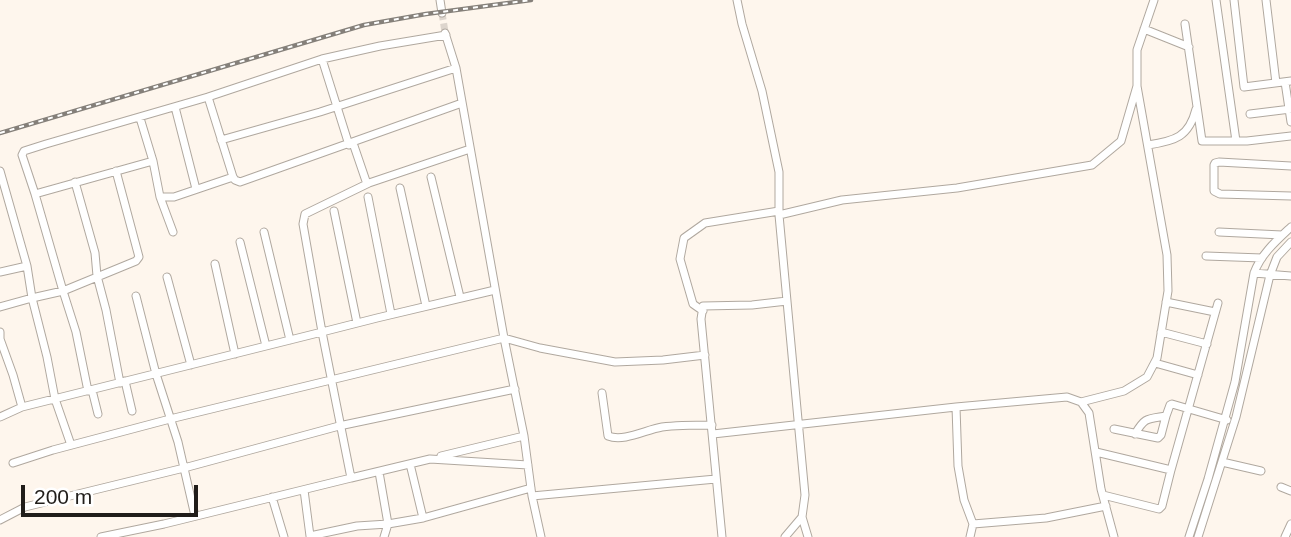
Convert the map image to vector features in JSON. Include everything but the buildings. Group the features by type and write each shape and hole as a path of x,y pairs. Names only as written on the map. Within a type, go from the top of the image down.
{"street":[{"path":"440,0 442,13"},
{"path":"737,0 741,24 762,91 779,172 779,213 806,495 802,517 808,537"},
{"path":"713,434 1067,397 1081,402 1124,391 1147,377 1157,358 1168,291 1167,255 1137,86 1137,50 1154,0"},
{"path":"1216,0 1236,141"},
{"path":"1234,0 1244,87 1288,82 1291,122"},
{"path":"1266,0 1276,83"},
{"path":"1185,24 1202,141 1291,136"},
{"path":"1144,29 1189,47"},
{"path":"98,414 22,155 24,151 208,97 322,59 445,34 456,68 541,537"},
{"path":"322,59 336,106 368,184"},
{"path":"220,140 456,68"},
{"path":"703,311 693,304 680,259 684,238 705,223 779,213 842,200 957,188 1092,165 1121,141 1137,86"},
{"path":"208,97 220,140 237,182 462,103"},
{"path":"1148,145 1169,141 1183,134 1193,120 1197,104"},
{"path":"175,107 196,190"},
{"path":"1250,114 1290,109"},
{"path":"139,118 153,161 160,197 173,232"},
{"path":"351,478 330,380 303,219 308,211 368,184 470,149"},
{"path":"35,194 153,161"},
{"path":"1291,166 1219,162 1214,165 1214,191 1220,194 1291,196"},
{"path":"0,170 27,266 55,399 71,446"},
{"path":"0,307 63,291 136,261 139,257 116,171"},
{"path":"160,197 174,197 233,177"},
{"path":"431,177 460,297"},
{"path":"75,182 94,253 122,382 132,411"},
{"path":"400,188 426,306"},
{"path":"368,197 391,314"},
{"path":"334,211 357,323"},
{"path":"1194,534 1235,382 1254,273 1262,258 1291,228"},
{"path":"264,232 290,340"},
{"path":"1219,232 1282,235"},
{"path":"240,242 267,346"},
{"path":"1194,534 1222,462 1234,422 1270,275 1276,260 1291,242"},
{"path":"1206,256 1262,258"},
{"path":"215,264 235,354"},
{"path":"0,272 27,266"},
{"path":"1254,273 1287,276"},
{"path":"167,277 191,365"},
{"path":"0,416 22,407 495,290"},
{"path":"136,296 156,374 178,442 195,516"},
{"path":"722,537 701,319 704,306 787,301"},
{"path":"1166,302 1216,312"},
{"path":"1103,495 1158,509 1161,506 1218,303"},
{"path":"0,332 22,407"},
{"path":"1161,332 1207,345"},
{"path":"13,463 170,419 504,338 540,348 615,362 705,355"},
{"path":"1155,363 1198,375"},
{"path":"0,520 25,508 339,426 515,389"},
{"path":"602,393 608,436 611,438 664,427 712,425"},
{"path":"1081,402 1088,413 1103,495 1114,537"},
{"path":"1114,429 1158,438 1172,404 1234,422"},
{"path":"956,407 958,466 964,500 973,524 970,537"},
{"path":"1135,434 1145,420 1166,415"},
{"path":"101,537 122,535 524,436"},
{"path":"1096,452 1171,470"},
{"path":"430,459 528,465"},
{"path":"1222,462 1261,471"},
{"path":"410,464 423,518"},
{"path":"379,472 388,524 384,537"},
{"path":"304,490 310,537 357,526 423,518 531,492 716,479"},
{"path":"1280,487 1291,491"},
{"path":"272,497 284,537"},
{"path":"973,524 1046,518 1106,506"},
{"path":"785,537 802,517"},
{"path":"1285,537 1291,524"}],"tunnel":[{"path":"442,13 445,32"}],"railway":[{"path":"0,133 364,25 531,0"}]}
